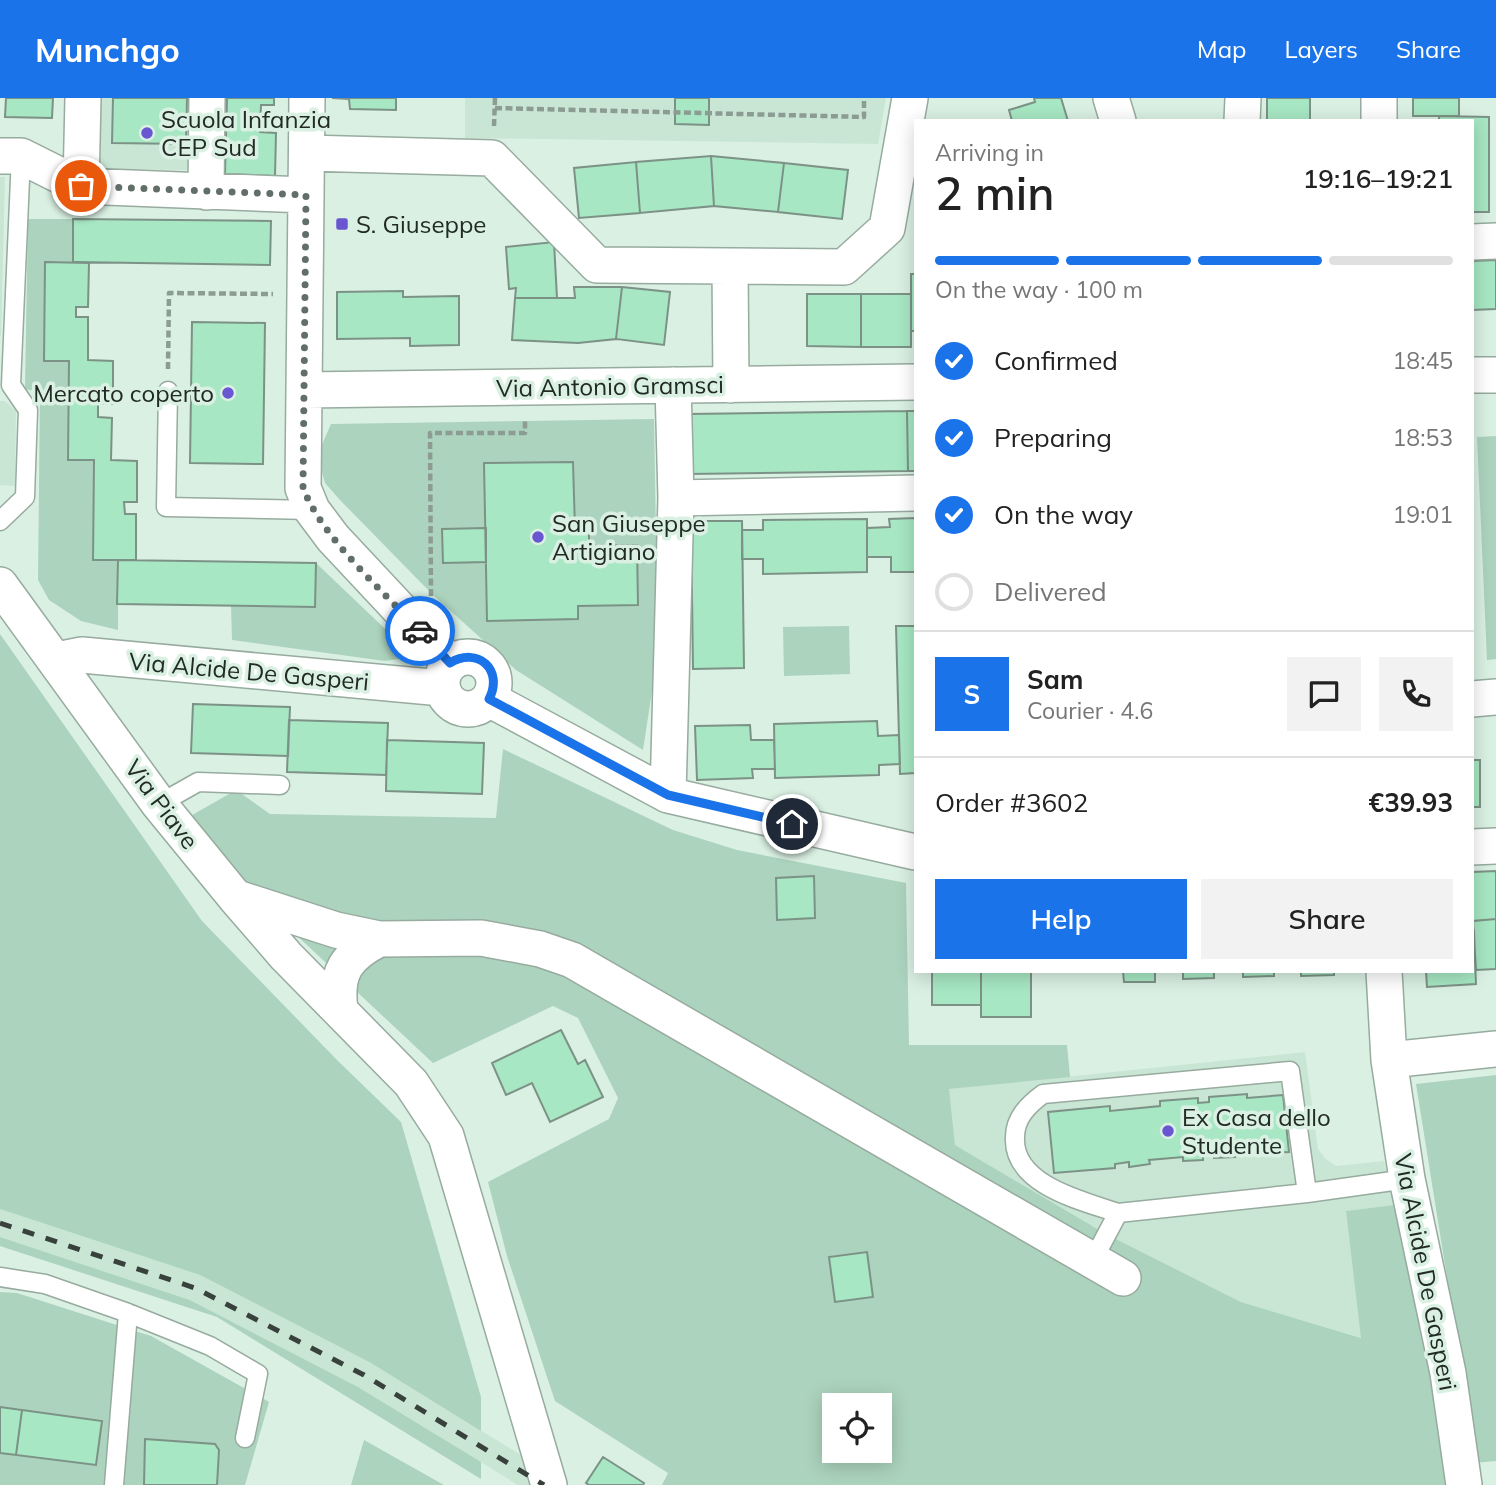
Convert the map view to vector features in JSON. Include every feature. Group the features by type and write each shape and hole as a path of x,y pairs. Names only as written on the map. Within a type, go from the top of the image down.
{"street":[{"path":"81,186 83,98"},
{"path":"206,192 207,98"},
{"path":"307,98 303,488 312,510 333,538 446,676 445,698 455,707 464,710 476,709 489,699 668,795 914,852"},
{"path":"307,153 492,158 597,265 844,267 901,226 910,98"},
{"path":"1111,98 1117,119"},
{"path":"1242,119 1243,98"},
{"path":"1379,98 1379,119"},
{"path":"11,156 81,186 306,195"},
{"path":"1474,242 1496,241"},
{"path":"730,266 731,385"},
{"path":"1474,375 1496,375"},
{"name":"Via Antonio Gramsci","path":"304,390 914,382"},
{"path":"668,795 676,498 673,385"},
{"path":"676,498 914,493"},
{"name":"Via Piave","path":"0,585 159,804 286,956 411,1083 446,1136 549,1485"},
{"name":"Via Alcide De Gasperi","path":"57,660 82,655 446,676"},
{"path":"1474,699 1496,697"},
{"path":"1474,847 1496,846"},
{"path":"235,897 357,940"},
{"path":"286,956 357,940 481,938 540,949 572,960 1123,1278"},
{"path":"340,1010 337,989 357,940"},
{"name":"Via Alcide De Gasperi","path":"1384,973 1389,1060 1407,1179 1448,1373 1464,1485"},
{"path":"1389,1060 1496,1049"}],"lane":[{"path":"0,521 25,497 28,410 10,385 11,156"},
{"path":"168,391 166,507 312,510"},
{"path":"159,804 198,782 280,785"},
{"path":"1307,1193 1290,1071 1043,1094 1028,1105 1015,1127 1014,1144 1024,1167 1040,1182 1058,1192 1118,1213 1307,1193 1407,1179"},
{"path":"1093,1259 1118,1213"},
{"path":"0,1277 45,1284 128,1313 210,1346 258,1374 245,1438"},
{"path":"114,1485 128,1313"}],"path":[{"path":"495,108 864,117 864,98"},
{"path":"168,391 169,293 305,295"},
{"path":"432,567 430,433 525,433 524,387"}],"shaded area":[{"name":"Scuola Infanzia CEP Sud","path":"101,98 194,98 193,170 99,169"},
{"path":"465,98 886,98 878,144 465,138"},
{"path":"0,177 5,177 1,336 0,336"},
{"path":"28,219 73,219 73,262 45,262 44,361 69,361 68,459 94,460 94,560 118,560 118,630 81,621 49,600 38,580 40,392 25,389"},
{"path":"0,401 5,401 16,411 15,486 0,485"},
{"path":"654,419 658,652 643,750 516,670 433,595 340,500 325,483 320,465 321,447 331,424"},
{"path":"1496,436 1496,659 1487,660 1477,437"},
{"path":"316,563 400,643 404,658 385,661 232,640 231,605 315,606"},
{"path":"849,626 850,674 784,676 783,627"},
{"path":"0,634 202,921 401,1122 481,1397 481,1431 371,1363 200,1275 0,1209"},
{"path":"503,749 673,830 737,850 906,883 909,1045 1067,1045 1070,1077 949,1089 955,1145 1106,1234 1241,1302 1361,1338 1346,1211 1394,1205 1432,1353 1450,1485 662,1485 668,1473 555,1401 507,1256 488,1182 609,1119 618,1098 578,1018 553,1006 433,1063 215,859 187,818 236,790 270,814 496,818"},
{"path":"1305,1052 1318,1149 1336,1166 1384,1161 1394,1205 1346,1211 1362,1338 1241,1302 1106,1234 955,1145 948,1089"},
{"path":"1496,1075 1496,1461 1473,1463 1458,1346 1416,1084"},
{"path":"0,1209 200,1275 371,1363 534,1463 539,1485 518,1485 358,1387 190,1300 0,1237"},
{"path":"0,1237 190,1300 358,1387 481,1462 481,1479 217,1317 0,1246"},
{"path":"0,1292 17,1293 151,1336 269,1402 245,1485 0,1485"},
{"path":"364,1440 444,1485 351,1485"}],"building":[{"path":"6,98 53,98 52,118 5,117"},
{"path":"113,98 187,98 186,144 112,143"},
{"path":"227,98 274,98 274,105 261,105 260,132 276,133 275,176 225,174"},
{"path":"332,98 396,98 396,110 350,109 349,99"},
{"path":"675,98 709,98 709,125 675,124"},
{"path":"1034,98 1061,98 1067,119 1011,119 1009,110 1035,102"},
{"path":"1267,98 1310,98 1310,119 1267,119"},
{"path":"1413,98 1459,98 1459,116 1413,116"},
{"path":"1439,116 1489,117 1489,212 1474,212 1474,119 1439,119"},
{"path":"711,156 714,206 640,213 636,162"},
{"path":"711,156 784,163 778,212 714,206"},
{"path":"636,162 640,213 579,218 574,168"},
{"path":"784,163 848,170 842,219 778,212"},
{"path":"73,219 271,221 270,265 73,262"},
{"path":"554,242 557,298 515,298 516,288 509,289 506,247"},
{"path":"1496,260 1496,309 1474,310 1474,261"},
{"path":"45,262 89,263 88,307 76,307 76,317 88,317 88,360 113,361 113,404 98,403 98,417 112,418 111,460 137,461 137,502 124,502 125,514 136,514 136,560 93,560 94,460 68,460 69,361 44,361"},
{"path":"911,274 914,274 914,331 911,331"},
{"path":"574,287 622,287 616,339 578,343 512,340 515,298 575,298"},
{"path":"622,287 670,292 664,345 616,339"},
{"path":"403,291 403,297 459,296 459,345 410,346 410,338 337,339 337,292"},
{"path":"807,294 861,294 861,347 807,346"},
{"path":"861,294 911,294 911,347 861,347"},
{"name":"Mercato coperto","path":"192,322 265,323 263,464 190,463"},
{"path":"907,411 914,411 914,471 908,471"},
{"path":"907,411 908,471 689,474 689,414"},
{"name":"San Giuseppe Artigiano","path":"573,462 575,530 589,529 589,546 637,545 638,605 578,606 578,619 487,621 484,463"},
{"path":"914,518 914,572 891,572 891,557 867,557 867,528 890,527 889,519"},
{"path":"867,519 867,572 763,574 763,559 742,559 742,530 763,530 763,520"},
{"path":"691,521 742,521 744,668 693,669"},
{"path":"486,528 486,562 443,563 442,529"},
{"path":"118,560 316,563 315,607 117,604"},
{"path":"896,626 914,626 914,773 900,774"},
{"path":"193,704 290,707 288,756 191,753"},
{"path":"289,720 388,723 386,775 287,772"},
{"path":"877,721 878,736 899,735 900,764 879,765 879,775 775,778 774,724"},
{"path":"750,725 751,740 774,740 775,769 752,769 753,778 697,780 695,726"},
{"path":"387,740 484,743 482,794 386,791"},
{"path":"1474,760 1480,760 1480,807 1474,807"},
{"path":"1496,871 1496,919 1474,921 1474,872"},
{"path":"814,876 815,918 777,920 776,878"},
{"path":"1496,919 1496,969 1476,970 1474,921"},
{"path":"1474,931 1476,984 1427,987 1426,973 1474,973"},
{"path":"932,973 981,973 981,1005 932,1005"},
{"path":"981,973 1031,973 1031,1017 981,1017"},
{"path":"1123,973 1155,973 1155,982 1124,982"},
{"path":"1183,973 1214,973 1214,978 1183,979"},
{"path":"1243,973 1274,973 1274,976 1243,977"},
{"path":"1301,973 1334,973 1334,975 1301,976"},
{"path":"561,1030 578,1064 585,1060 603,1097 550,1122 532,1083 506,1095 492,1063"},
{"name":"Ex Casa dello Studente","path":"1247,1094 1247,1098 1283,1095 1289,1152 1268,1153 1268,1149 1234,1152 1235,1157 1214,1158 1214,1154 1203,1155 1203,1160 1183,1161 1183,1157 1149,1160 1150,1164 1129,1167 1129,1162 1115,1164 1115,1168 1054,1173 1048,1112 1110,1106 1110,1111 1160,1106 1160,1101 1198,1098 1198,1103 1209,1102 1209,1097"},
{"path":"867,1252 873,1297 835,1302 829,1257"},
{"path":"0,1407 22,1410 16,1455 0,1453"},
{"path":"22,1410 102,1421 96,1465 16,1455"},
{"path":"145,1439 215,1444 219,1450 217,1485 144,1485"},
{"path":"603,1457 644,1483 643,1485 586,1483"}],"railway":[{"path":"0,1223 195,1288 364,1375 544,1485"}],"way so far":[{"path":"81,186 306,195 303,488 312,510 333,538 420,631"}],"place":[{"name":"Scuola Infanzia CEP Sud","path":"147,133"},
{"name":"S. Giuseppe","path":"342,224"},
{"name":"Mercato coperto","path":"228,393"},
{"name":"San Giuseppe Artigiano","path":"538,537"},
{"name":"Ex Casa dello Studente","path":"1168,1131"}],"route":[{"path":"420,631 450,663 466,656 485,663 494,680 494,690 489,699 668,795 792,824"}]}
